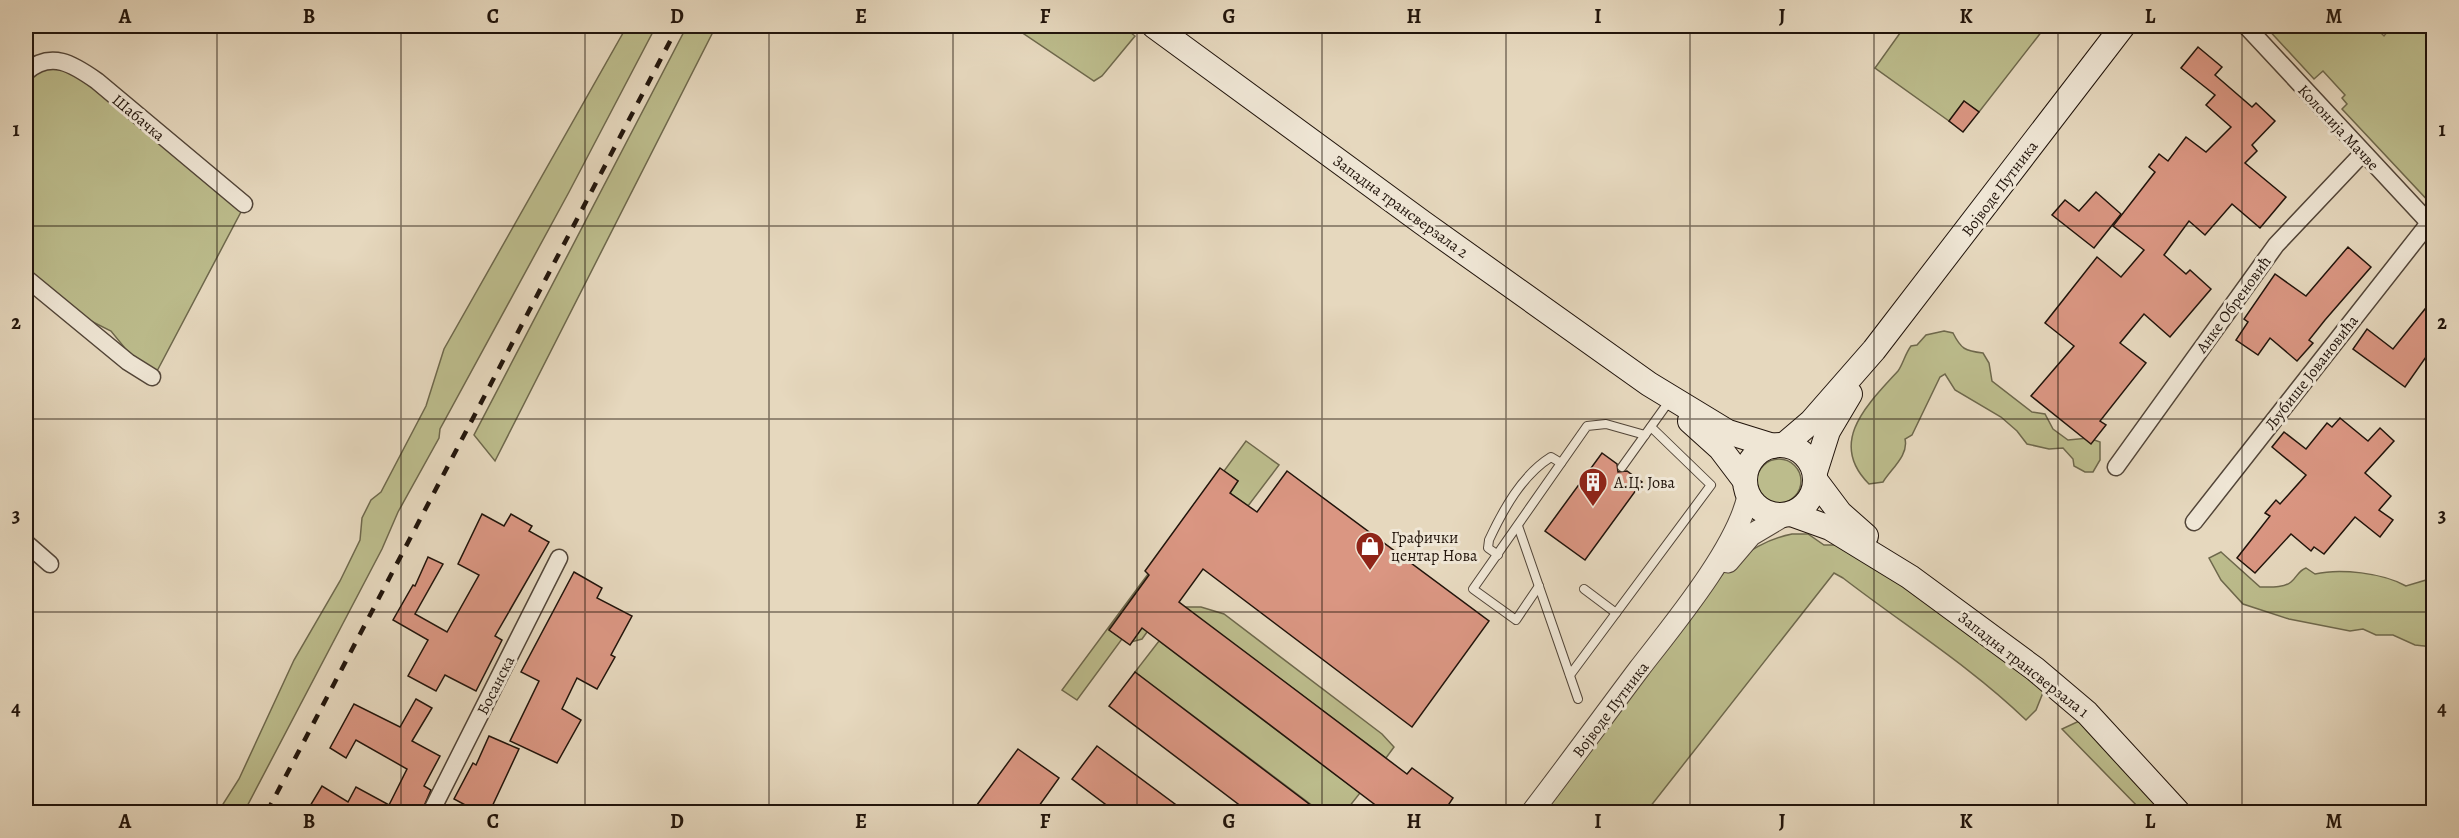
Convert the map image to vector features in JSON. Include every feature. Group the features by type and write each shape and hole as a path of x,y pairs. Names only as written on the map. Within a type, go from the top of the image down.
{"main road":[{"name":"Западна трансверзала 2","path":"1154,26 1423,223 1650,384 1728,432 1778,445"},
{"name":"Војводе Путника","path":"1778,445 1811,422 1874,350 2123,26"},
{"name":"Војводе Путника","path":"1815,477 1828,431 1874,350"},
{"name":"Западна трансверзала 2","path":"1650,384 1720,448 1746,488"},
{"path":"1778,445 1792,447 1807,457 1815,477 1806,505 1787,515 1762,511 1746,488 1753,458 1778,445"},
{"name":"Западна трансверзала 1","path":"1815,477 1840,513 1910,577"},
{"name":"Западна трансверзала 1","path":"1787,515 1830,528 1910,577 2035,669 2087,713 2178,813"}],"street":[{"name":"Колонија Мачве","path":"2246,26 2431,226"},
{"name":"Шабачка","path":"26,72 43,61 59,59 75,66 97,81 244,204"},
{"name":"Анке Обреновић","path":"2116,467 2276,244 2363,153"},
{"name":"Љубише Јовановића","path":"2194,522 2431,226"},
{"path":"26,278 128,362 152,377"},
{"name":"Војводе Путника","path":"1532,813 1687,606 1731,538 1745,510 1746,488"},
{"name":"Војводе Путника","path":"1687,606 1744,542 1787,515"},
{"path":"26,543 50,564"},
{"name":"Босанска","path":"431,813 559,558"}],"lane":[{"path":"1622,467 1665,406"},
{"path":"1539,586 1516,620 1473,589 1587,426 1606,424 1644,435"},
{"path":"1570,675 1711,485 1651,427"},
{"path":"1498,555 1488,548 1489,540 1515,494 1540,463 1551,457 1561,463"},
{"path":"1518,526 1578,699"},
{"path":"1584,589 1616,613"}],"green space":[{"path":"627,26 656,26 440,429 439,438 398,512 382,549 244,812 218,812 239,779 294,660 340,581 360,540 362,518 371,500 381,492 426,406 444,349"},
{"path":"687,26 716,26 495,461 474,435"},
{"path":"1012,26 1122,26 1135,36 1102,76 1094,81"},
{"path":"1905,26 2046,26 1979,112 1964,101 1949,121 1875,68"},
{"path":"2265,26 2374,26 2384,36 2392,26 2433,26 2433,206 2342,109 2347,104 2342,98 2345,95 2323,71 2314,79"},
{"path":"42,65 72,70 242,210 156,373 133,358 111,331 87,319 26,269 26,78"},
{"path":"1944,331 1953,333 1964,348 1983,353 1989,363 1992,381 2032,412 2045,414 2053,429 2068,440 2089,438 2100,442 2100,460 2093,472 2085,472 2074,466 2073,459 2063,448 2049,449 2027,444 2017,431 2001,417 1955,390 1945,374 1940,377 1912,435 1905,439 1906,445 1898,462 1883,482 1869,484 1857,468 1852,453 1852,438 1856,424 1875,397 1898,371 1911,346 1917,345 1926,335"},
{"path":"1246,441 1279,465 1248,506 1230,493 1238,481 1224,471"},
{"path":"1779,459 1788,460 1795,465 1800,472 1800,490 1795,497 1788,502 1779,503 1770,502 1763,497 1758,490 1757,481 1758,472 1763,465 1770,460"},
{"path":"1792,534 1808,534 1824,545 1842,545 1917,595 2044,690 2036,710 2026,720 1960,664 1834,573 1646,812 1543,812 1728,567 1758,546"},
{"path":"2221,552 2260,587 2277,587 2288,584 2306,568 2315,574 2349,572 2374,575 2406,586 2426,580 2433,574 2433,647 2415,645 2393,635 2376,635 2363,629 2350,631 2289,619 2243,604 2221,580 2209,558"},
{"path":"1148,574 1175,593 1142,639 1131,642 1147,577 1109,629 1122,639 1077,700 1062,690"},
{"path":"1184,607 1201,607 1224,614 1382,734 1394,747 1386,758"},
{"path":"1159,641 1360,793 1345,812 1321,812 1135,672"},
{"path":"2077,722 2085,722 2167,812 2143,812 2062,729"}],"building":[{"path":"2198,47 2222,67 2215,75 2252,107 2256,103 2275,121 2252,145 2257,151 2245,163 2286,197 2260,228 2232,204 2205,235 2189,221 2164,255 2186,274 2190,270 2211,289 2170,337 2144,314 2120,343 2146,363 2100,421 2106,425 2091,444 2031,396 2074,346 2045,323 2097,257 2121,277 2144,250 2113,226 2155,172 2149,167 2159,154 2168,161 2186,137 2206,152 2231,127 2206,105 2215,95 2181,68"},
{"path":"1964,101 1979,112 1963,132 1949,121"},
{"path":"2096,192 2121,214 2094,248 2052,215 2065,200 2079,211"},
{"path":"2348,247 2371,267 2309,340 2313,343 2297,361 2270,338 2258,355 2236,340 2248,322 2244,319 2275,274 2306,296"},
{"path":"2433,299 2433,347 2405,387 2353,349 2367,329 2393,349"},
{"path":"2340,418 2368,441 2380,428 2394,441 2365,473 2391,496 2379,510 2393,520 2380,537 2355,517 2324,554 2314,547 2311,551 2291,534 2255,573 2237,558 2270,516 2265,513 2276,500 2280,504 2306,475 2272,447 2284,432 2306,449 2327,423 2332,427"},
{"name":"А.Ц. Јова","path":"1602,453 1617,464 1618,472 1627,471 1642,482 1585,560 1545,531"},
{"path":"1220,468 1238,481 1230,493 1257,512 1287,471 1489,621 1412,727 1203,569 1179,602 1407,774 1412,768 1453,798 1443,813 1386,813 1142,628 1130,645 1109,630 1149,575 1145,571"},
{"path":"482,514 504,526 511,514 532,526 529,531 549,542 495,636 502,640 476,691 445,675 436,691 408,676 428,640 393,620 413,585 415,586 428,557 443,564 415,614 447,632 479,575 458,564"},
{"path":"574,572 602,588 597,598 632,616 611,655 615,657 597,689 577,678 562,709 581,720 557,763 510,741 539,681 521,672"},
{"path":"1135,672 1321,813 1250,813 1109,706"},
{"path":"416,699 432,708 412,741 440,756 424,786 431,790 421,813 320,813 310,806 322,786 348,802 356,787 389,805 407,769 356,740 346,758 330,748 354,704 400,727"},
{"path":"489,736 519,749 489,813 480,813 454,799 473,763 476,765"},
{"path":"1097,746 1187,813 1117,813 1072,779"},
{"path":"1018,749 1059,778 1034,813 971,813"}],"railway":[{"path":"267,812 678,26"}],"place":[{"name":"А.Ц. Јова","path":"1593,508"},
{"name":"Графички центар Нова","path":"1370,572"}]}
